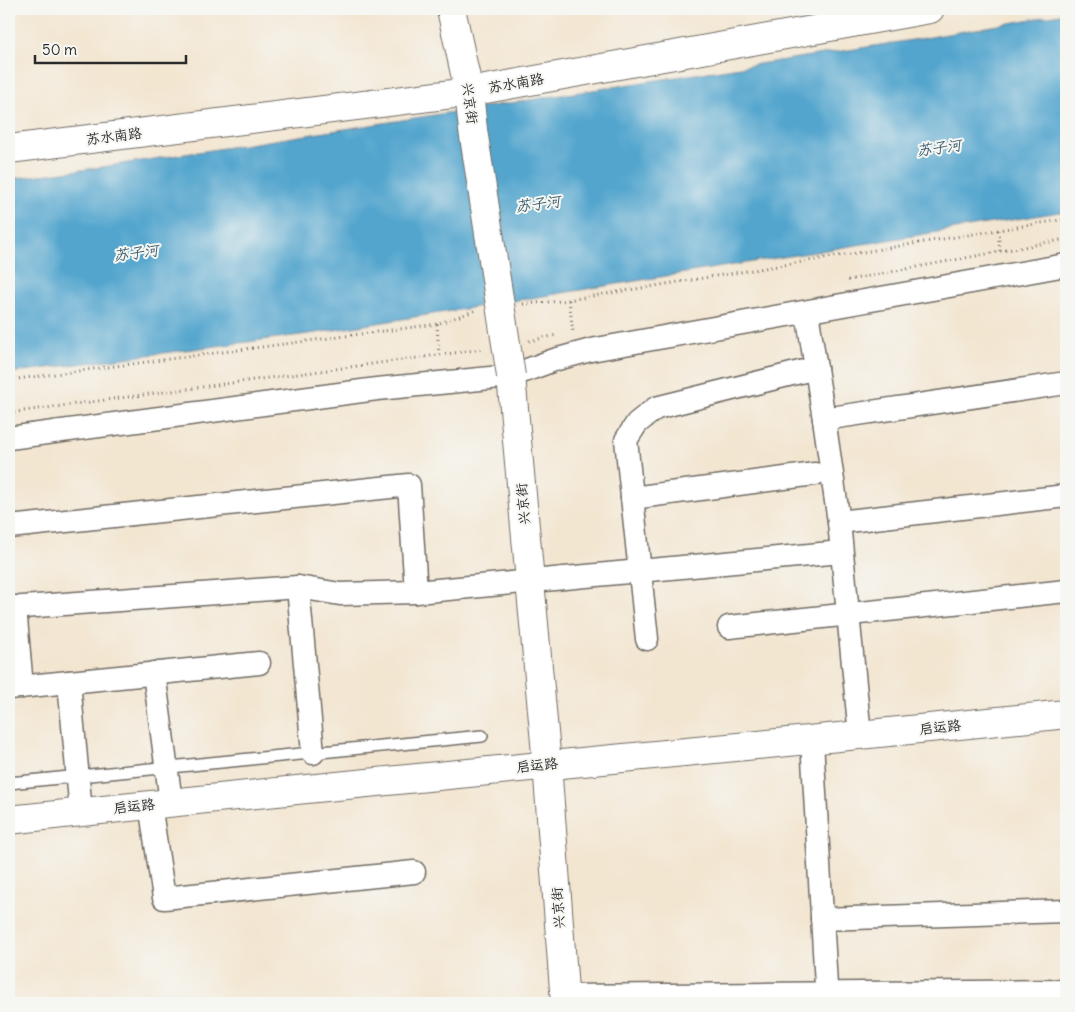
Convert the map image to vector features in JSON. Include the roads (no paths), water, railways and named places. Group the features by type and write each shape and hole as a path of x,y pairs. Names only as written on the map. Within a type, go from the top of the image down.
{"street":[{"name":"兴京街","path":"451,9 469,92 473,130 511,376 547,764 565,999"},
{"name":"苏水南路","path":"9,149 469,92 930,9"},
{"path":"9,438 377,389 511,376 554,360 591,350 1066,265"},
{"path":"807,312 838,522 860,736"},
{"path":"647,639 626,440 637,423 656,408 816,368"},
{"path":"824,419 1066,383"},
{"path":"632,498 815,474"},
{"path":"9,527 409,485 416,592"},
{"path":"838,522 1066,496"},
{"path":"259,663 15,688 12,608 298,587 340,594 416,592 841,552"},
{"path":"298,587 313,753"},
{"path":"729,627 1066,591"},
{"path":"154,674 167,768 161,803 164,898 414,872"},
{"path":"69,682 81,812"},
{"name":"启运路","path":"9,820 547,764 812,741 1066,714"},
{"path":"812,741 827,998"},
{"path":"822,919 1066,910"},
{"path":"565,999 827,998 1066,990"}],"lane":[{"path":"9,783 482,736"}],"water":[{"name":"苏子河","path":"1066,13 1066,211 316,333 9,373 9,179 96,168 925,38"}]}
